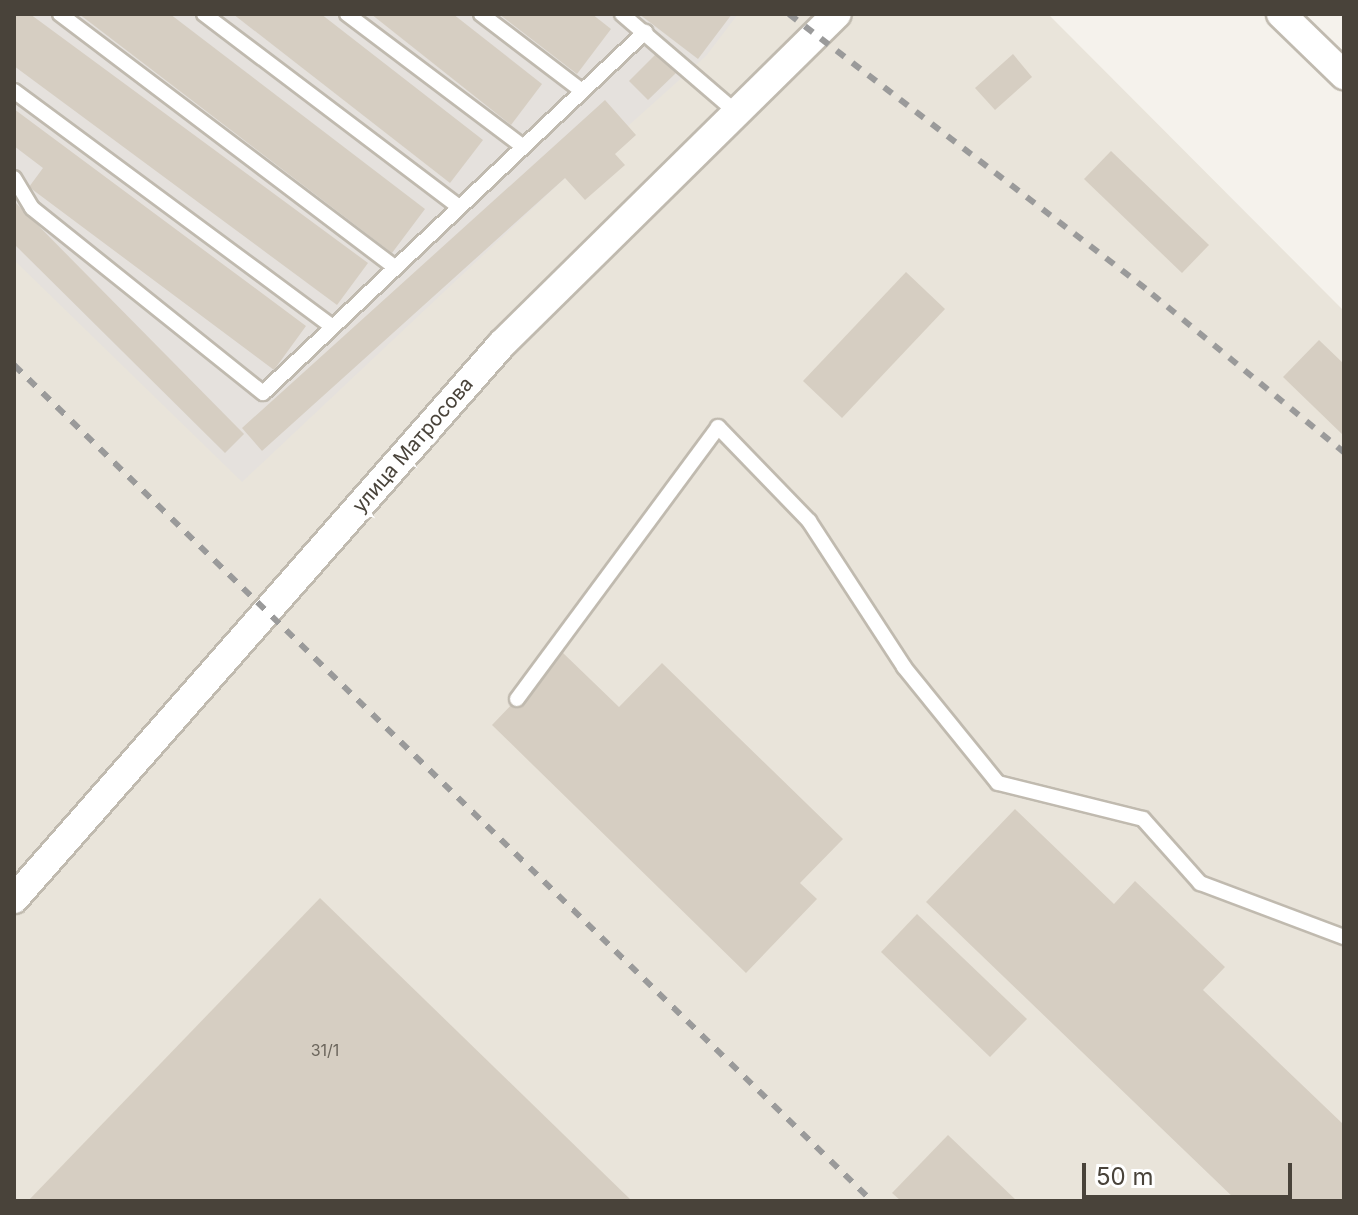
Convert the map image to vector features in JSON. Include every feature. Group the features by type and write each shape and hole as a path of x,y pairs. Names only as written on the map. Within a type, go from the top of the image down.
{"street":[{"name":"улица Матросова","path":"14,899 502,344 837,14"},
{"path":"1281,14 1344,75"}],"lane":[{"path":"60,14 393,266"},
{"path":"204,14 458,206"},
{"path":"347,14 522,146"},
{"path":"481,14 582,91"},
{"path":"622,14 736,112"},
{"path":"14,178 32,208 263,393 330,325 645,32"},
{"path":"14,91 330,325"},
{"path":"517,699 718,427 809,521 904,667 998,783 1143,819 1200,883 1344,937"}],"shaded area":[{"path":"14,14 738,14 706,56 628,126 545,155 565,178 242,482 14,260"},
{"path":"282,14 1048,14 1344,311 1344,1201 14,1201 14,55"}],"building":[{"path":"14,14 30,14 368,263 337,305 14,66"},
{"path":"79,14 170,14 425,209 392,253"},
{"path":"233,14 321,14 483,140 450,183"},
{"path":"371,14 453,14 542,84 511,125"},
{"path":"499,14 592,14 611,29 577,74"},
{"path":"639,14 732,14 698,59"},
{"path":"657,53 677,72 648,100 629,81"},
{"path":"1013,54 1032,77 995,110 975,88"},
{"path":"605,100 636,135 615,154 625,165 585,200 565,178 262,451 242,428"},
{"path":"14,109 306,326 274,370 29,187 43,168 14,146"},
{"path":"1111,151 1209,245 1182,273 1084,179"},
{"path":"14,201 244,434 225,453 14,244"},
{"path":"906,272 945,309 842,418 803,381"},
{"path":"1319,340 1344,364 1344,436 1283,377"},
{"path":"562,652 619,707 662,663 843,839 800,883 817,899 746,973 492,725"},
{"path":"1015,809 1114,904 1135,881 1225,967 1203,990 1344,1125 1344,1201 1237,1201 926,902"},
{"path":"320,898 632,1201 28,1201"},
{"path":"917,914 1027,1019 990,1057 881,952"},
{"path":"948,1135 1017,1201 901,1201 892,1193"}],"railway":[{"path":"789,14 1152,294 1344,452"},
{"path":"14,365 872,1201"}]}
